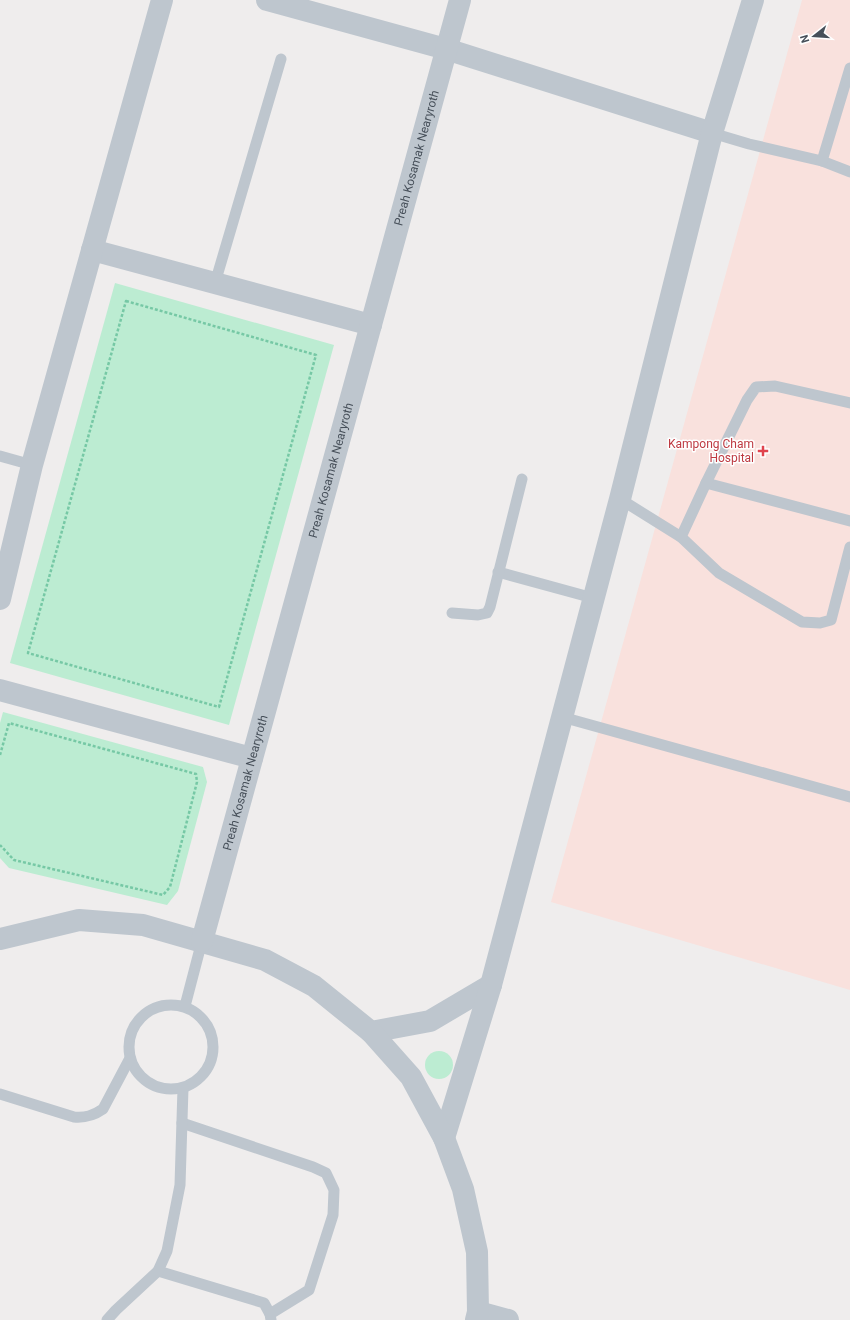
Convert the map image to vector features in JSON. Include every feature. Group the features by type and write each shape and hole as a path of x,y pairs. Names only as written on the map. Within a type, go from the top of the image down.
{"street":[{"path":"0,599 32,465 162,0"},
{"path":"267,0 446,49 712,133"},
{"name":"Preah Kosamak Nearyroth","path":"202,941 460,0"},
{"path":"444,1138 491,985 620,499 712,133 753,0"},
{"path":"92,250 371,326"},
{"path":"0,690 252,758"},
{"path":"2,936 78,920 143,925 265,960 314,986 371,1032 411,1077 444,1138 463,1189 477,1252 477,1316 508,1320"},
{"path":"371,1032 430,1020 491,985"}],"lane":[{"path":"215,283 281,58"},
{"path":"822,161 850,68"},
{"path":"712,133 749,144 822,161 850,172"},
{"path":"682,537 706,483 747,400 756,387 775,386 850,403"},
{"path":"0,456 32,465"},
{"path":"452,613 478,616 487,613 490,607 522,479"},
{"path":"706,483 850,521"},
{"path":"620,499 682,537 719,573 802,622 820,623 831,620 850,547"},
{"path":"498,572 593,598"},
{"path":"562,717 850,797"},
{"path":"185,1006 202,941"},
{"path":"172,1004 185,1006 197,1013 206,1022 211,1035 213,1048 211,1061 204,1073 195,1082 183,1088 169,1090 156,1087 144,1080 136,1071 130,1058 128,1045 130,1032 137,1020 146,1011 158,1005 172,1004"},
{"path":"0,1094 74,1117 85,1118 96,1114 103,1109 130,1058"},
{"path":"107,1320 158,1271 167,1251 180,1185 183,1088"},
{"path":"158,1271 264,1303 270,1317 309,1290 333,1216 334,1190 326,1173 314,1167 182,1122"}],"path":[{"path":"126,301 316,355 219,707 28,653 126,301"},
{"path":"0,755 9,723 196,774 197,782 170,887 163,895 14,860 0,845"}],"shaded area":[{"name":"Kampong Cham Hospital","path":"802,0 850,0 850,990 551,902"}],"green space":[{"path":"115,283 334,345 229,725 10,663"},
{"path":"3,712 203,767 207,782 178,891 167,905 9,868 0,858 0,723"},
{"path":"439,1051 449,1055 453,1065 449,1075 439,1079 429,1075 425,1065 429,1055"}],"place":[{"name":"Kampong Cham Hospital","path":"763,451"}]}
